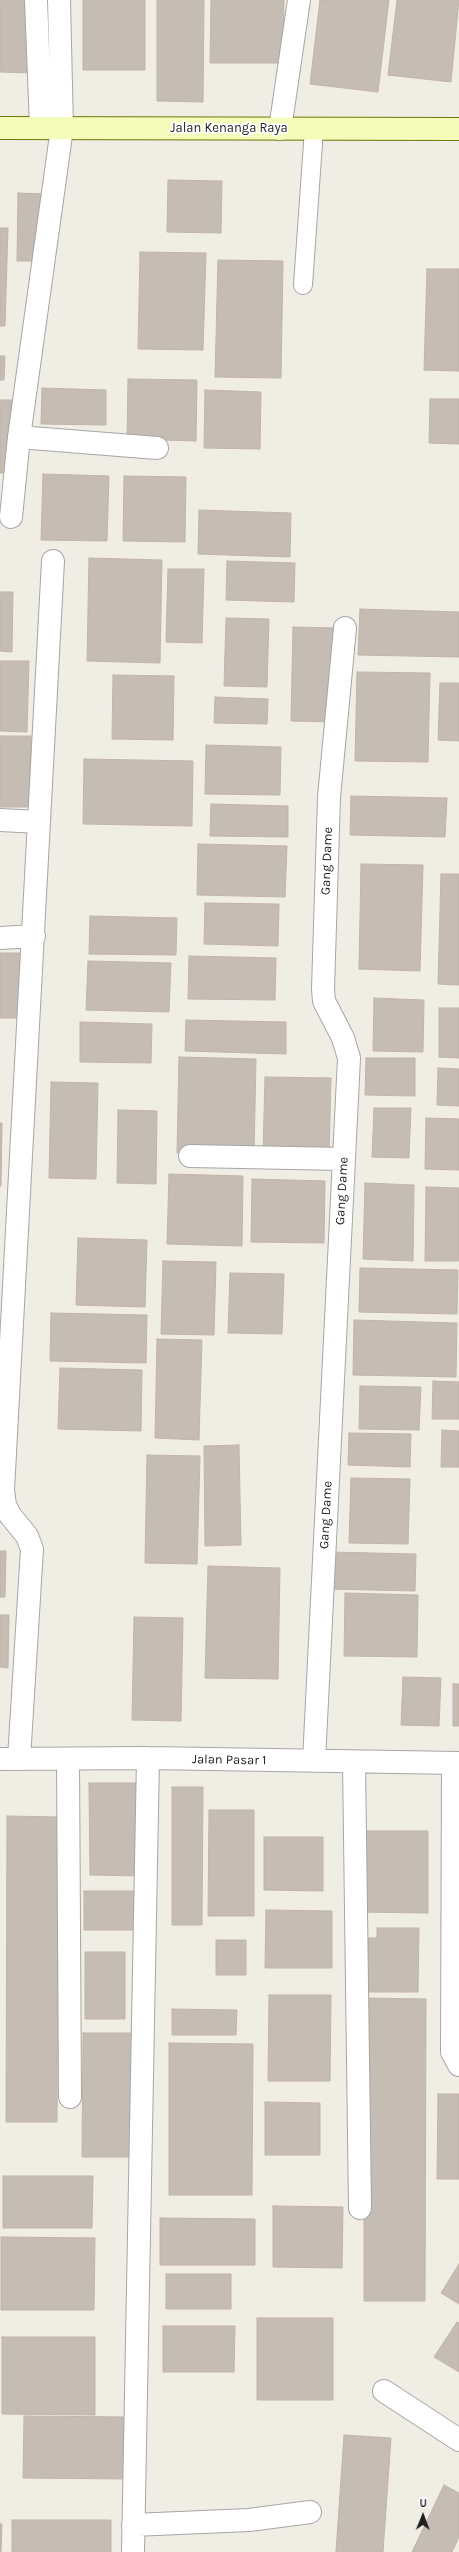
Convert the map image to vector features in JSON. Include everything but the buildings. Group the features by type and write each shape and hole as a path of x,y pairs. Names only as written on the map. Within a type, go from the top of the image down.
{"street":[{"path":"36,0 52,128"},
{"path":"11,516 52,128 59,0"},
{"path":"280,129 299,0"},
{"name":"Jalan Kenanga Raya","path":"0,128 459,129"},
{"path":"19,437 157,448"},
{"path":"9,1759 32,1549 27,1536 10,1515 5,1505 3,1490 53,561"},
{"name":"Gang Dame","path":"314,1761 349,1058 343,1038 324,1001 323,989 329,797 345,628"},
{"path":"0,820 39,822"},
{"path":"0,938 34,936"},
{"path":"190,1156 344,1159"},
{"path":"133,2552 148,1758"},
{"name":"Jalan Pasar 1","path":"9,1759 68,1760 148,1758 456,1763"},
{"path":"68,1760 70,2097"},
{"path":"354,1762 360,2208"},
{"path":"456,1763 452,2052 459,2065"},
{"path":"384,2391 459,2440"},
{"path":"133,2525 249,2520 310,2512"}],"lane":[{"path":"303,286 314,129"}]}
